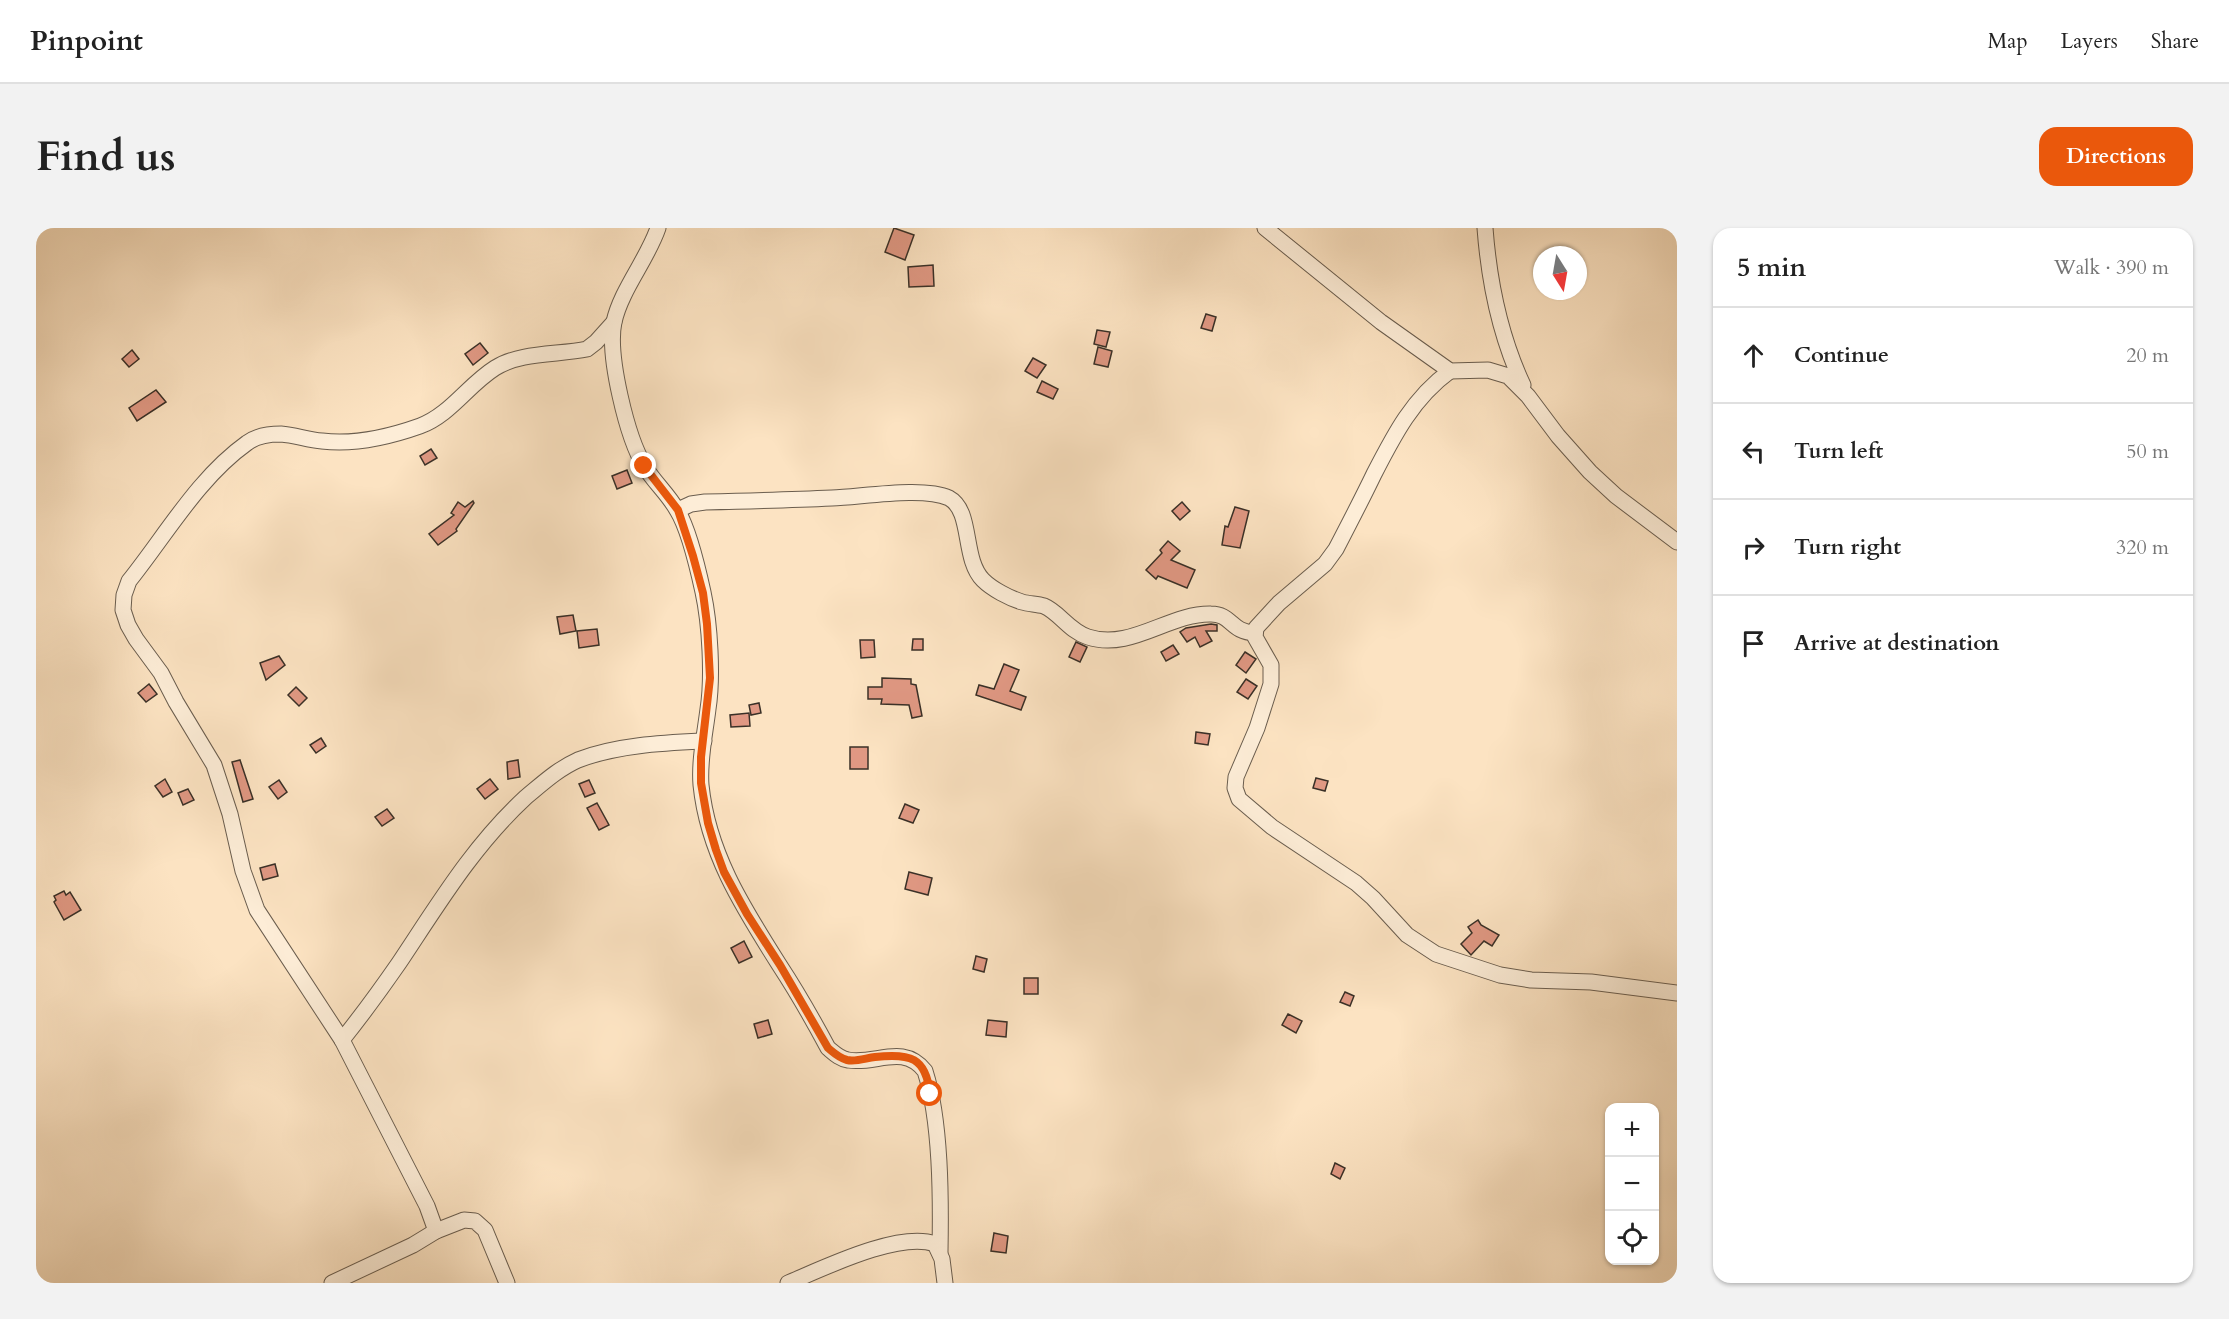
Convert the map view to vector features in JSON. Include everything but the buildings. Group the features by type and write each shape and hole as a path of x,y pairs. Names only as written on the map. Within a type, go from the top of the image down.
{"street":[{"path":"658,228 652,245 626,291 614,322 613,341 625,418 644,466 678,510 703,593 710,678 701,783 708,823 724,872 828,1048 836,1056 848,1060 891,1056 908,1058 918,1062 925,1071 937,1142 941,1217 940,1252 945,1283"},
{"path":"1265,228 1381,322 1450,371"},
{"path":"1485,228 1492,282 1505,342 1528,396"},
{"path":"436,1231 427,1206 342,1040 257,910 243,871 222,784 214,765 161,673 128,625 123,610 124,595 129,581 206,482 248,442 262,436 280,434 321,441 344,442 371,439 422,426 452,406 470,387 496,368 523,357 587,349 614,322"},
{"path":"1677,542 1616,496 1590,472 1558,436 1517,383 1502,373 1488,370 1450,371 1438,379 1406,415 1336,549 1325,564 1279,603 1256,628 1257,642 1271,665 1271,684 1263,713 1236,777 1236,794 1247,806 1281,833 1356,883 1407,935 1436,954 1477,969 1521,978 1591,982 1677,993"},
{"path":"678,510 705,502 833,498 901,493 938,495 949,498 959,508 965,524 969,554 975,570 984,581 1016,600 1049,609 1077,632 1086,636 1095,639 1126,638 1195,615 1211,614 1224,616 1242,632 1255,633"},
{"path":"342,1040 400,962 433,909 475,850 515,807 543,782 562,768 593,755 640,746 704,741"},
{"path":"332,1283 413,1245 436,1231 464,1220 475,1221 485,1230 507,1283"},
{"path":"789,1283 883,1247 919,1241 935,1245 940,1252"}],"route":[{"path":"644,466 678,510 703,593 710,678 701,757 701,783 708,823 724,872 828,1048 836,1056 848,1060 891,1056 918,1062 925,1071 930,1094"}]}
